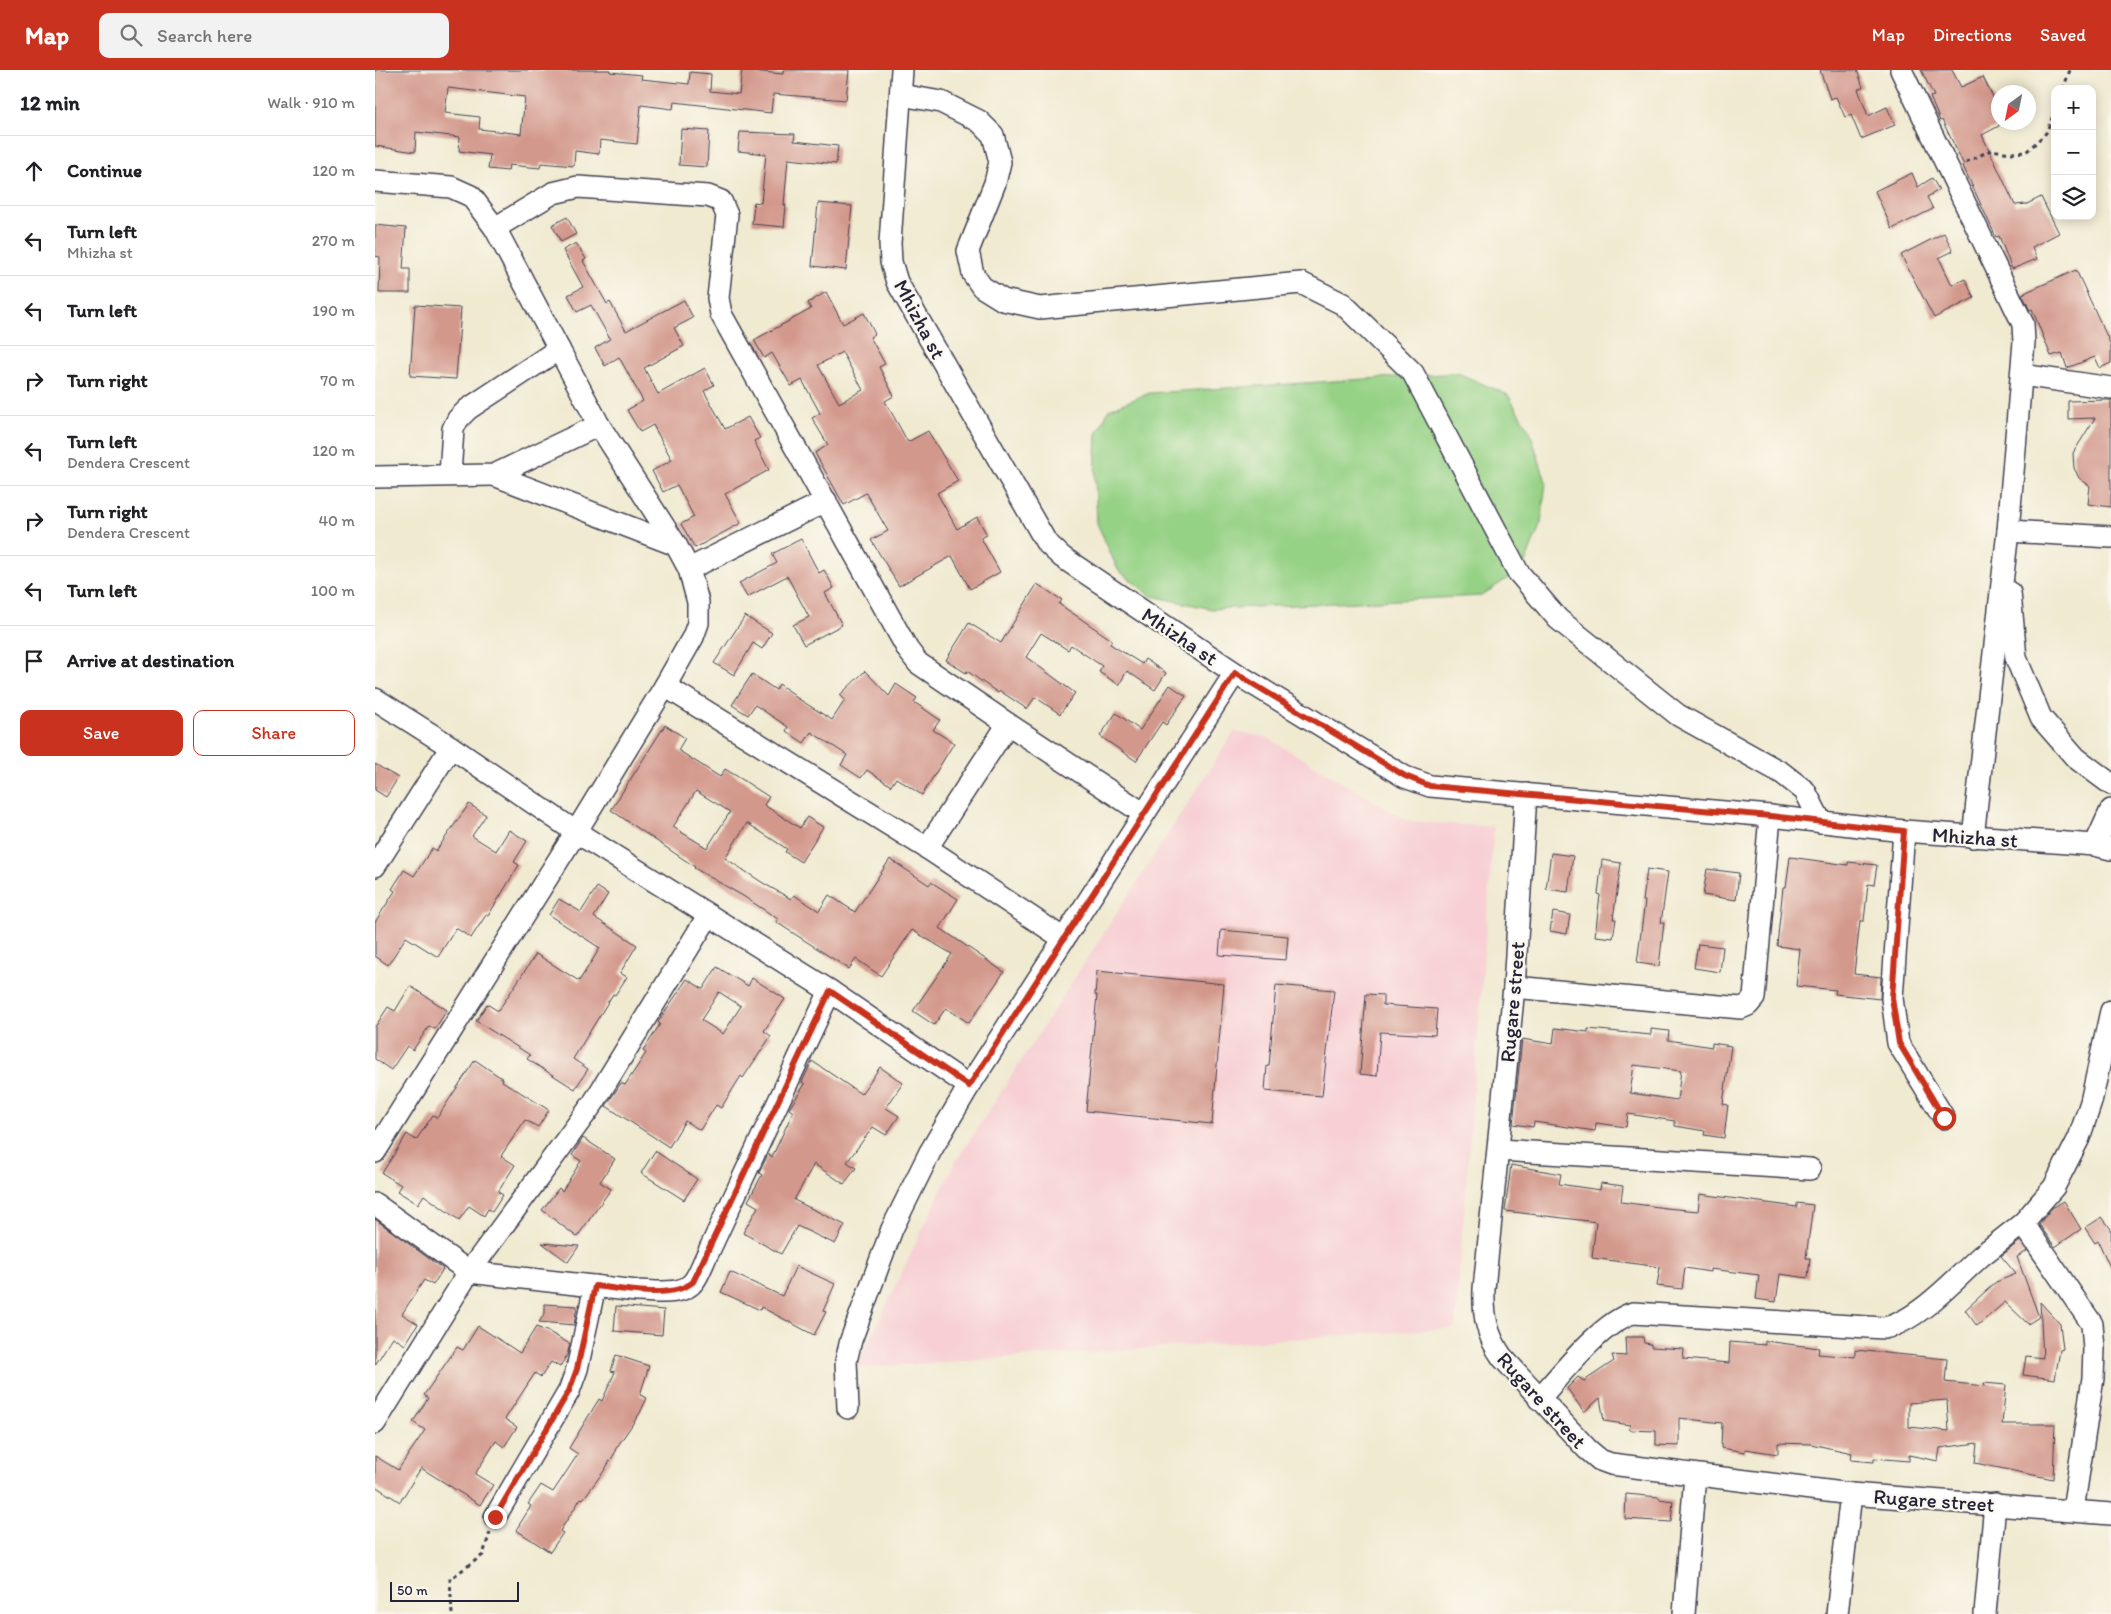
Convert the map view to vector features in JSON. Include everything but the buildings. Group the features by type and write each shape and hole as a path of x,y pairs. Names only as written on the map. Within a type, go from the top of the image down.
{"street":[{"name":"Mhizha st","path":"902,70 890,243 891,262 895,276 1045,542 1062,557 1235,673 1405,776 1430,786 1770,816 1904,831 2103,847"},
{"path":"1901,70 2023,324 2022,375 2007,540 1973,837"},
{"path":"901,95 941,102 979,121 993,135 1000,162 995,183 969,251 973,274 982,287 1003,300 1039,308 1301,283 1343,304 1413,373 1518,572 1558,619 1677,715 1783,773 1805,791 1821,822"},
{"path":"375,180 451,187 471,196 495,228 599,425 676,545 689,569 698,602 698,623 693,637 665,686 576,832 375,1152"},
{"path":"495,228 553,193 578,187 709,196 721,201 727,215 718,298 721,314 907,650 918,663 1143,813"},
{"path":"450,475 453,429 458,419 468,409 559,349"},
{"path":"2022,375 2111,388"},
{"path":"494,475 599,425"},
{"path":"375,477 494,475 676,545"},
{"path":"689,569 826,501"},
{"path":"2007,540 2111,537"},
{"path":"2007,540 2017,658 2041,718 2076,758 2111,784"},
{"path":"848,1408 846,1361 851,1340 888,1238 930,1152 969,1086 1143,813 1235,673"},
{"path":"665,686 927,848 1063,939"},
{"path":"375,699 451,747 576,832 830,991 969,1086"},
{"path":"927,848 1008,724"},
{"path":"375,866 451,747"},
{"name":"Rugare street","path":"1526,794 1514,987 1484,1289 1484,1314 1493,1346 1539,1399 1587,1449 1600,1460 1611,1464 1851,1494 2111,1514"},
{"path":"2103,847 2111,810"},
{"path":"1514,987 1741,1008 1748,1005 1753,998 1770,816"},
{"path":"1904,831 1892,998 1899,1043 1944,1118"},
{"path":"375,1422 469,1272 594,1102 708,916"},
{"path":"375,1204 469,1272 664,1292 684,1289 693,1282 830,991"},
{"path":"1539,1399 1610,1326 1618,1319 1633,1313 1884,1328 1896,1325 1909,1318 2023,1223 2054,1187 2079,1138 2091,1102 2111,1011"},
{"path":"1499,1150 1810,1169"},
{"path":"2023,1223 2092,1324 2094,1349 2093,1378 2073,1510"},
{"path":"495,1517 569,1391 577,1369 595,1286"},
{"path":"1684,1614 1695,1475"},
{"path":"1837,1614 1851,1494"},
{"path":"1985,1614 1995,1504"}],"path":[{"path":"2064,85 2070,70"},
{"path":"1949,170 1991,150 2011,153 2026,152 2046,133 2051,121"},
{"path":"452,1614 450,1579 483,1555 495,1517"}],"shaded area":[{"path":"1234,732 1266,737 1408,821 1494,827 1455,1328 856,1368 953,1166"}],"green space":[{"path":"1458,373 1508,395 1530,432 1546,482 1541,523 1523,568 1481,596 1212,609 1151,596 1118,570 1097,523 1095,478 1097,434 1109,409 1150,393"}],"route":[{"path":"495,1517 569,1391 577,1369 595,1286 664,1292 684,1289 693,1282 830,991 969,1086 1143,813 1235,673 1405,776 1430,786 1770,816 1904,831 1892,998 1899,1043 1944,1118"}]}
